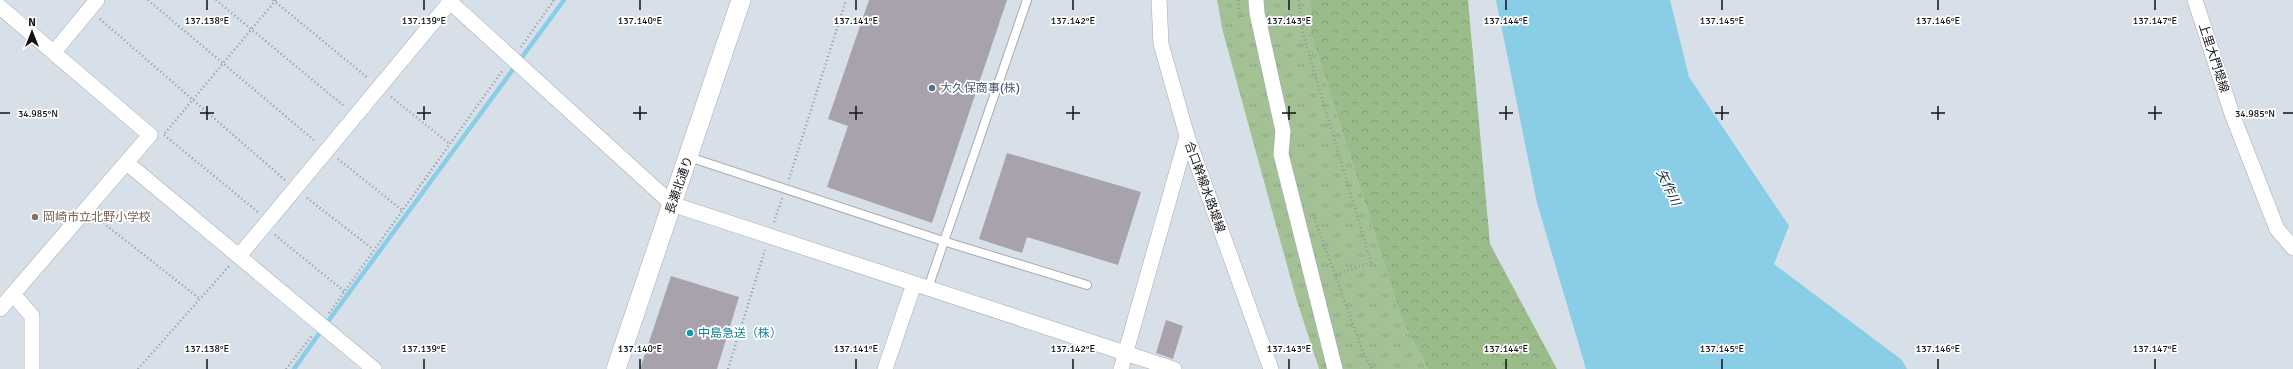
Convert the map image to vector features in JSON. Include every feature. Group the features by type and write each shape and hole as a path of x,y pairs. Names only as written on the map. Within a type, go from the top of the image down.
{"street":[{"name":"長瀬北通り","path":"616,369 741,0"},
{"name":"合口幹線水路堤線","path":"1159,0 1161,44 1187,136 1271,369"},
{"path":"1256,0 1257,13 1283,131 1281,154 1335,369"},
{"name":"上里大門堤線","path":"2195,0 2232,114 2277,229 2293,248"},
{"path":"239,256 449,1 672,204 1174,369"},
{"path":"54,52 93,5"},
{"path":"0,7 150,135 87,210 0,309"},
{"path":"1121,369 1187,136"},
{"path":"127,163 374,369"},
{"path":"885,369 921,286"},
{"path":"13,294 32,316 32,369"}],"lane":[{"path":"921,286 943,242 1027,0"},
{"path":"688,157 943,242 1087,285"}],"path":[{"path":"148,0 326,150 402,210"},
{"path":"216,0 356,115"},
{"path":"159,141 275,0 450,144"},
{"path":"327,316 345,292 373,249 554,0"},
{"path":"795,160 846,0"},
{"path":"1299,0 1303,34 1371,262 1335,275"},
{"path":"93,5 192,100 294,188 373,249"},
{"path":"164,135 345,292"},
{"path":"87,210 200,299"},
{"path":"1312,210 1363,352 1372,369"},
{"path":"728,369 769,236"},
{"path":"138,369 239,256"},
{"path":"286,369 313,334"}],"green space":[{"path":"1217,0 1310,0 1311,34 1402,320 1428,369 1319,369 1296,298 1223,32"},
{"path":"1310,0 1468,0 1490,244 1557,369 1428,369 1402,320 1311,34"}],"water":[{"name":"矢作川","path":"1496,0 1670,0 1689,77 1789,226 1774,264 1902,360 1907,369 1586,369 1537,203"}],"building":[{"path":"869,0 1007,0 932,223 827,187 848,126 828,119"},
{"path":"1007,153 1141,192 1118,265 1027,237 1022,253 979,239"},
{"name":"中島急送（株）","path":"671,276 739,297 717,369 640,369"},
{"path":"1166,320 1183,326 1173,359 1156,353"}],"waterway":[{"path":"294,369 564,0"}],"place":[{"name":"大久保商事(株)","path":"932,88"},
{"name":"岡崎市立北野小学校","path":"35,217"},
{"name":"中島急送（株）","path":"690,333"}]}
